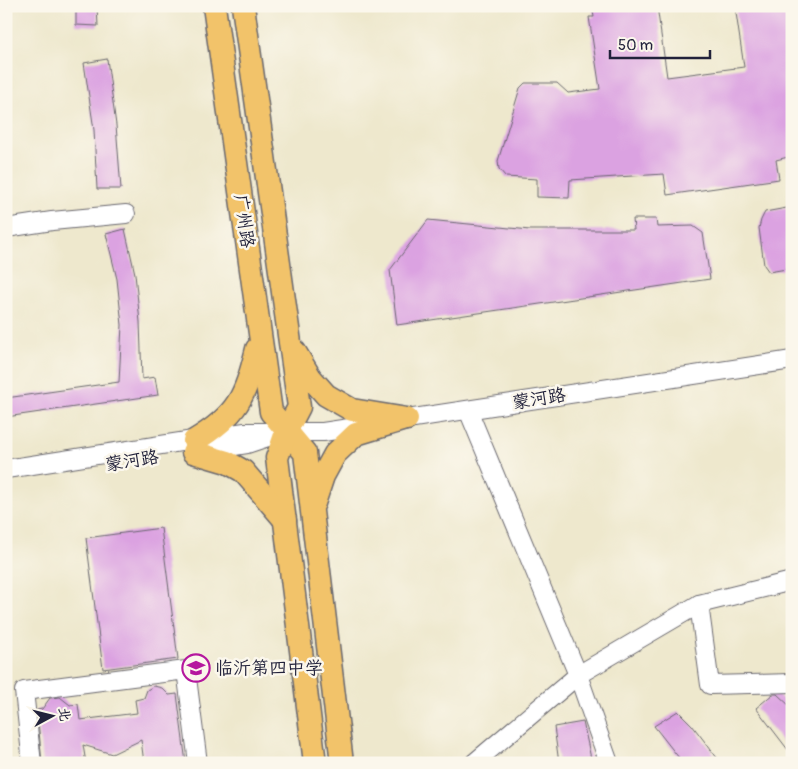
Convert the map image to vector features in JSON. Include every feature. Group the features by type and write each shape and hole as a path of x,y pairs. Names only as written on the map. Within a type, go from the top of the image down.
{"main road":[{"name":"广州路","path":"214,6 271,412 305,453 342,763"},
{"name":"广州路","path":"243,6 298,407 286,432 277,458 314,763"},
{"path":"260,338 248,385 234,409 193,446 243,471 285,520"},
{"path":"289,342 310,377 326,395 352,410 407,419"},
{"path":"312,508 323,476 335,454 356,434 407,419"}],"street":[{"path":"6,228 52,221 126,214"},
{"name":"蒙河路","path":"6,469 193,446 247,444 286,432 323,432 792,360"},
{"path":"468,410 578,675 609,763"},
{"name":"蒙河路","path":"6,480 193,446"},
{"path":"474,763 578,675 699,604 792,581"},
{"path":"699,604 710,685 792,682"},
{"path":"32,763 24,691 186,670 198,763"}],"building":[{"path":"76,6 97,6 98,26 76,25"},
{"path":"592,6 657,6 667,77 744,67 735,6 792,6 792,156 776,160 779,179 667,195 664,174 570,180 569,198 537,197 537,179 506,177 499,169 498,161 520,88 525,83 557,83 568,93 600,89 589,17 594,17"},
{"path":"107,59 116,125 121,189 97,189 94,130 84,63"},
{"path":"792,207 792,268 769,272 764,265 759,228 761,220 765,212"},
{"path":"633,219 656,219 657,227 693,226 703,233 710,279 397,325 390,270 428,220 530,230 634,230"},
{"path":"125,229 135,274 140,322 142,379 155,377 158,395 6,417 6,398 119,382 122,325 117,279 106,234"},
{"path":"161,528 178,659 103,669 86,538"},
{"path":"154,686 162,688 169,695 177,694 186,763 144,763 141,740 112,754 83,745 86,763 42,763 37,710 42,709 50,698 60,697 70,705 78,704 80,720 137,713 135,700 144,698 147,690"},
{"path":"773,694 777,694 792,708 792,755 756,708"},
{"path":"678,711 692,725 721,763 683,763 654,726"},
{"path":"583,722 592,763 559,763 554,727"}],"place":[{"name":"临沂第四中学","path":"196,668"}]}
